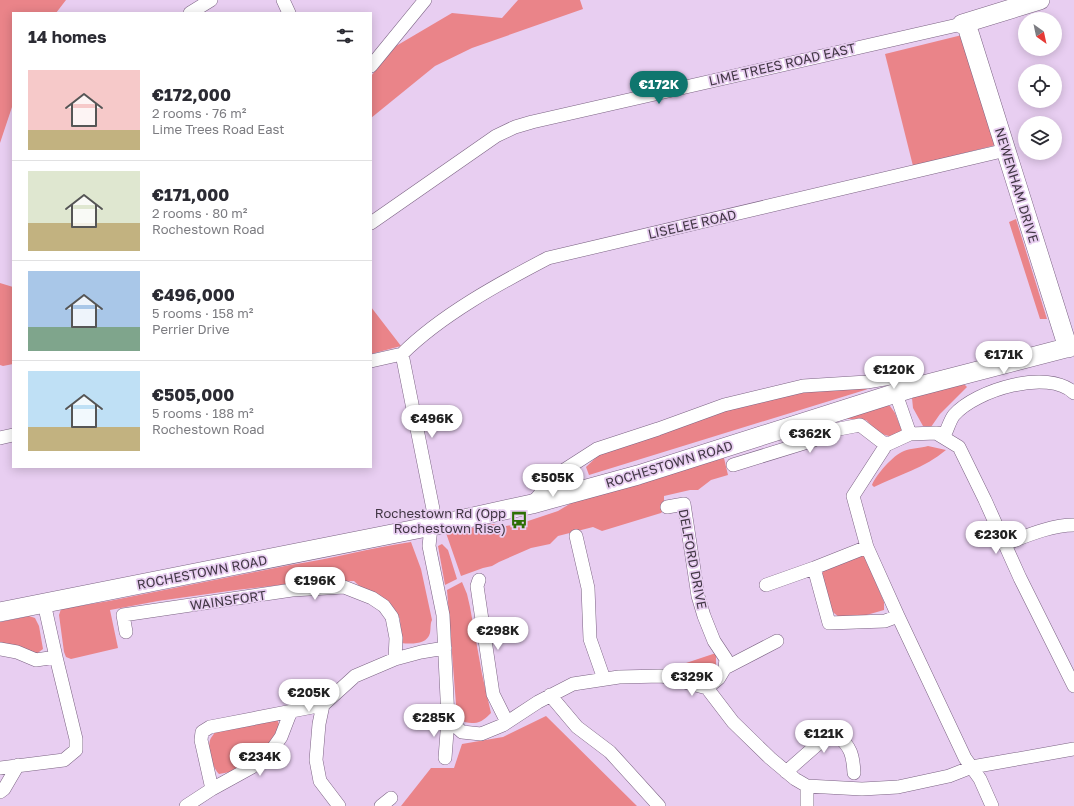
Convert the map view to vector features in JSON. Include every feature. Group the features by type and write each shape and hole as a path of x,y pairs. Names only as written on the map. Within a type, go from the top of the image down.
{"main road":[{"path":"964,23 1016,4 1040,0"},
{"name":"NEWENHAM DRIVE","path":"964,23 1071,347"},
{"name":"ROCHESTOWN ROAD","path":"0,612 432,526 532,504 638,475 924,385 1071,347"}],"street":[{"path":"192,12 212,0"},
{"path":"283,0 289,12"},
{"path":"372,65 425,0"},
{"name":"LIME TREES ROAD EAST","path":"372,222 496,136 514,127 964,23"},
{"name":"LISELEE ROAD","path":"402,354 448,317 505,281 548,258 1006,150"},
{"path":"372,361 402,354 433,509 429,546 443,615 448,720 445,758"},
{"path":"532,504 555,476 597,449 724,405 803,386 867,382 908,375 924,385"},
{"path":"992,806 980,779 965,758 898,616 868,547 852,496 886,445 910,434 945,434 954,416 964,406 981,397 1004,387 1042,382 1055,383 1071,390 1074,393"},
{"path":"896,394 910,434"},
{"path":"733,465 814,440 834,430 860,425 886,445"},
{"path":"936,433 959,447 1024,585 1074,686"},
{"path":"0,438 12,435"},
{"name":"DELFORD DRIVE","path":"667,507 684,504 698,596 714,641 726,659 725,668"},
{"path":"1005,544 1066,525 1074,525"},
{"path":"576,536 588,588 590,639 604,679"},
{"path":"766,585 868,547"},
{"path":"814,568 829,623 886,621 898,616"},
{"path":"479,580 477,586 493,694 507,722"},
{"name":"WAINSFORT","path":"126,632 123,615 292,590 344,587 372,598 384,606 392,617 396,638 395,659"},
{"path":"0,768 64,760 76,750 76,739 44,603"},
{"path":"707,688 719,678 725,668 777,641"},
{"path":"212,789 201,740 202,732 210,728 323,705 355,676 395,659 421,652 445,648"},
{"path":"0,649 17,652 36,660 56,657"},
{"path":"448,720 462,732 481,734 507,722 573,684 619,677 662,676 707,688 733,722 786,772 807,786 862,789 898,787 949,776 972,767 1074,749"},
{"path":"550,696 577,727 610,752 659,806"},
{"path":"323,705 319,724 316,760 320,781 339,806"},
{"path":"186,806 212,789 252,768 270,754 281,737 291,711"},
{"path":"786,772 827,736 837,735 847,744 853,757 854,773"},
{"path":"0,792 4,789 18,766"},
{"path":"807,786 807,806"}],"shaded area":[{"path":"0,0 66,0 57,12 12,12 12,107 0,143"},
{"path":"518,0 580,0 583,9 472,48 435,66 372,117 372,75 396,46 452,13 502,18"},
{"path":"962,35 996,145 913,166 885,54"},
{"path":"1016,219 1047,319 1040,319 1009,222"},
{"path":"0,283 12,287 12,364 0,365"},
{"path":"372,308 401,346 372,354"},
{"path":"888,382 589,475 586,467 603,451 686,422 804,389"},
{"path":"963,383 967,387 940,414 931,427 923,426 913,408 912,398 920,394"},
{"path":"884,405 890,406 895,413 902,431 897,437 887,436 880,433 866,420 848,419 844,417"},
{"path":"928,446 946,450 929,462 874,487 872,485 885,466 900,453 910,449"},
{"path":"724,458 728,475 711,480 698,490 690,490 664,496 665,509 661,513 602,531 593,527 558,536 550,544 531,548 492,566 461,576 446,533 491,524 506,526 522,523 558,511 573,502 591,495"},
{"path":"579,469 582,478 553,486 555,483"},
{"path":"411,542 421,569 432,620 430,633 426,640 422,642 401,643 400,619 393,607 372,598 354,581 298,583 236,590 158,601 110,610 118,648 71,659 66,657 64,652 59,615 61,609"},
{"path":"442,544 448,550 457,579 445,585 438,546"},
{"path":"864,555 884,602 884,610 863,616 839,617 829,609 822,574 823,569"},
{"path":"462,582 470,607 482,674 491,713 477,723 462,721 455,713 456,704 447,590"},
{"path":"29,616 35,618 39,626 43,649 35,655 0,644 0,622"},
{"path":"716,653 716,667 707,677 677,666"},
{"path":"546,716 637,806 401,806 431,768 454,768 462,744 503,737"},
{"path":"267,720 278,721 280,728 262,754 235,771 219,774 212,763 209,749 210,740 215,732"}],"place":[{"name":"Rochestown Rd (Opp Rochestown Rise)","path":"519,520"}]}
